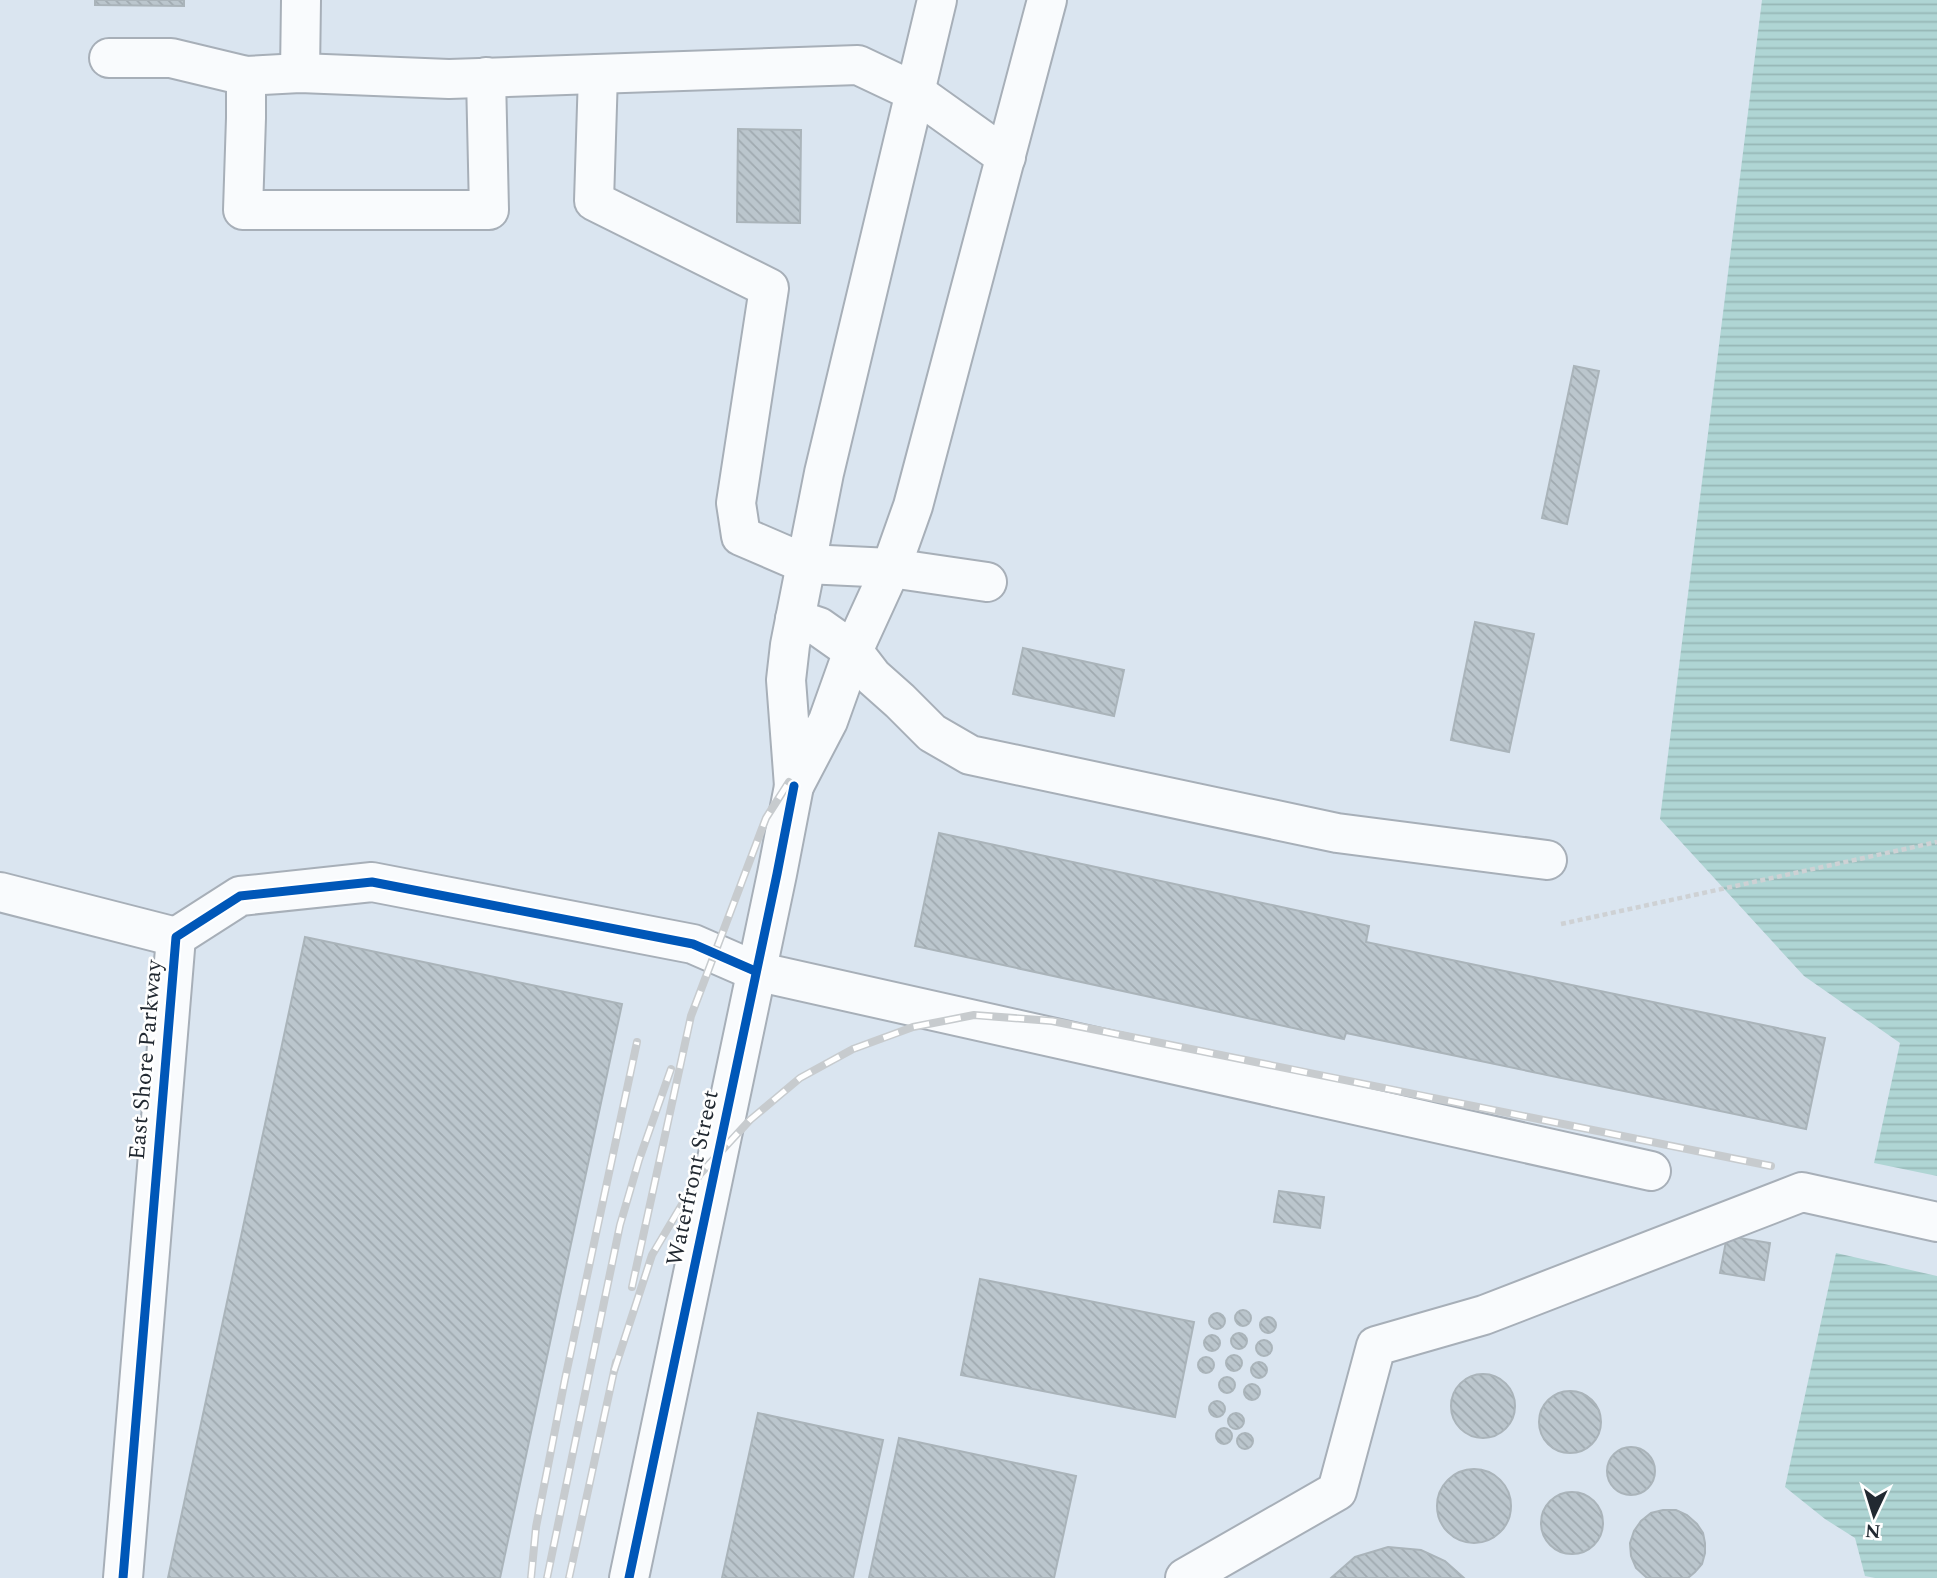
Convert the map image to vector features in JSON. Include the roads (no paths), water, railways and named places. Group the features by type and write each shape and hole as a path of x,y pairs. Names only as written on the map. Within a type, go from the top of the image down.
{"street":[{"path":"300,73 301,0"},
{"path":"794,786 786,680 790,645 824,473 937,0"},
{"path":"794,786 828,721 853,651 891,568 913,506 1047,0"},
{"path":"109,58 172,58 246,76 300,73 449,79 858,65 915,93 1006,157"},
{"path":"598,74 594,201 769,288 736,503 741,536 806,564 891,568 987,582"},
{"path":"246,76 243,210 489,210 486,77"},
{"path":"795,619 819,627 853,651 873,677 932,733 970,755 1337,833 1547,860"},
{"name":"Waterfront Street","path":"629,1578 794,786"},
{"name":"East Shore Parkway","path":"123,1578 176,937 240,896 372,882 693,944 755,971 1651,1171"},
{"path":"0,892 176,937"},
{"path":"1185,1578 1337,1491 1376,1346 1484,1315 1802,1192 1937,1222"}],"railway":[{"path":"632,1287 691,1016 766,818 789,782"},
{"path":"614,1371 652,1255 700,1174 750,1120 800,1078 853,1049 913,1027 974,1015 1052,1021 1771,1166"},
{"path":"531,1578 536,1527 565,1379 637,1042"},
{"path":"547,1578 620,1225 639,1160 671,1069"},
{"path":"569,1578 616,1362"}]}
